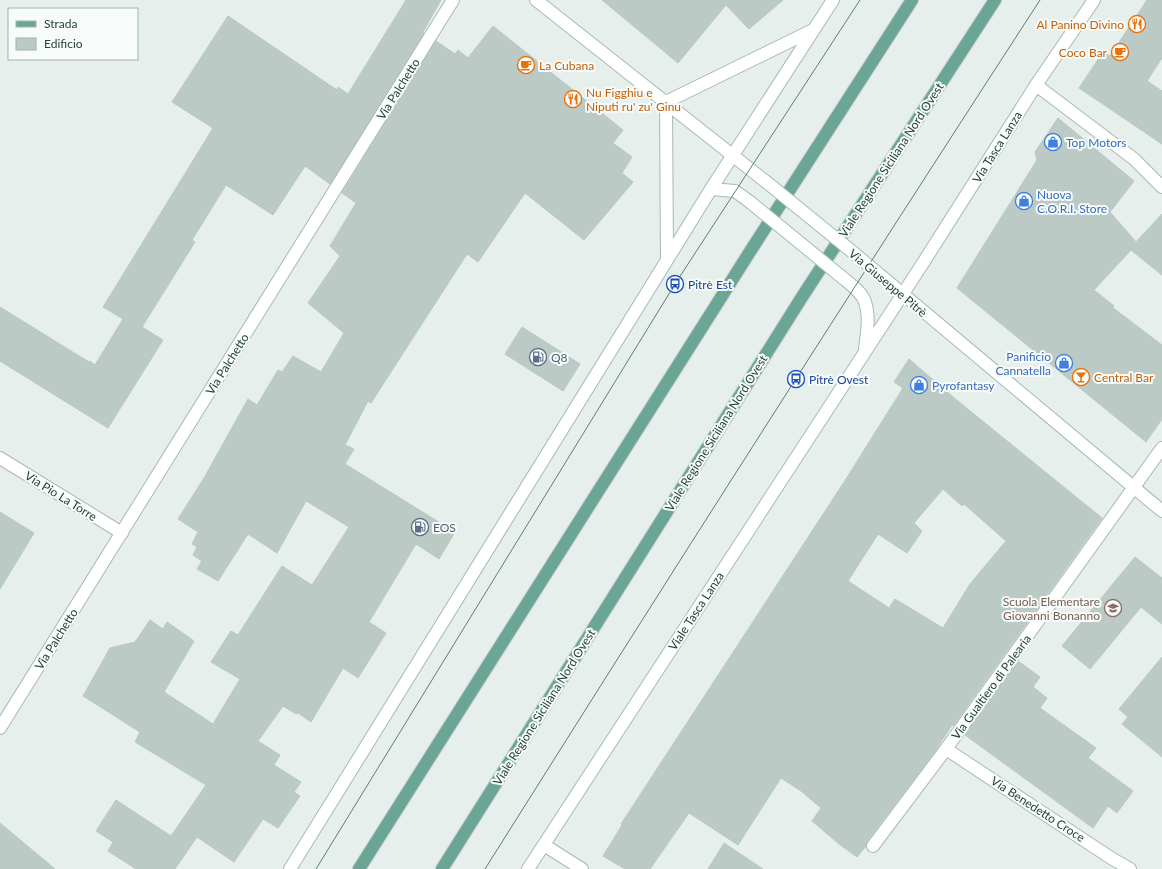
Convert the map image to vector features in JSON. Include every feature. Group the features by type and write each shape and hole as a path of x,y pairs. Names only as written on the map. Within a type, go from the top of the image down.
{"main road":[{"path":"359,869 751,250 912,0"},
{"name":"Viale Regione Siciliana Nord Ovest","path":"442,869 802,297 995,0"}],"street":[{"name":"Via Palchetto","path":"0,728 453,0"},
{"name":"Via Giuseppe Pitrè","path":"536,0 855,254 902,295 1162,511"},
{"path":"290,869 732,155 833,0"},
{"name":"Via Tasca Lanza","path":"902,295 1036,85 1094,0"},
{"path":"668,259 666,102 814,30"},
{"path":"1036,85 1134,159 1162,187"},
{"name":"Via Giuseppe Pitrè","path":"711,189 735,191 855,288 865,300 868,324 864,352"},
{"path":"864,352 902,295"},
{"name":"Viale Tasca Lanza","path":"528,869 864,352"},
{"name":"Via Gualtiero di Palearia","path":"873,846 946,749 1162,448"},
{"name":"Via Pio La Torre","path":"0,458 122,533"},
{"name":"Via Benedetto Croce","path":"946,749 1130,869"},
{"path":"544,845 582,869"}],"building":[{"path":"406,0 441,0 423,32 424,33 330,184 305,166 273,215 226,185 192,240 195,242 142,327 163,340 108,428 0,361 0,307 95,365 123,319 103,307 213,128 172,102 228,16 337,90 338,87 348,94"},
{"path":"602,0 783,0 749,29 726,5 678,63"},
{"path":"1147,0 1162,0 1162,58 1147,81 1162,91 1162,144 1079,88 1103,52 1110,56"},
{"path":"493,26 623,130 613,143 632,157 622,173 633,182 584,240 525,193 478,262 467,254 371,403 368,401 345,445 354,449 345,464 455,532 439,559 416,544 369,622 386,633 358,678 343,668 311,722 298,713 296,714 283,706 258,741 280,755 274,765 301,782 294,792 300,796 278,828 263,819 234,862 197,837 175,869 136,869 108,851 113,842 96,831 116,800 171,836 206,785 135,742 140,732 83,696 110,648 135,642 150,620 163,629 167,622 194,641 164,692 213,724 240,679 211,662 231,631 238,635 282,566 312,585 349,527 306,501 277,553 248,534 218,581 197,569 202,561 193,555 197,547 192,544 198,532 178,519 204,478 248,399 257,405 278,370 282,372 293,356 321,372 344,333 308,303 340,256 330,246 356,203 342,193 436,41 455,54 458,50 468,58"},
{"path":"1058,118 1134,181 1110,212 1136,242 1162,214 1162,275 1131,250 1094,290 1114,306 1112,307 1162,345 1162,419 1146,442 957,288 1037,160 1035,152"},
{"path":"522,327 580,364 563,391 505,354"},
{"path":"909,359 953,397 1102,518 953,726 952,725 933,754 867,841 866,846 857,857 812,821 821,808 801,791 781,778 738,845 689,813 650,869 625,869 603,856 622,825 621,824 846,479 903,388 894,382","holes":["943,489 962,506 964,504 1006,541 970,584 943,628 895,599 889,608 848,581 878,534 907,553 922,531 914,523"]},
{"path":"0,512 34,533 0,589"},
{"path":"1135,557 1162,578 1162,624 1141,607 1090,669 1062,646"},
{"path":"1162,657 1162,757 1122,724 1128,717 1119,709"},
{"path":"1018,661 1040,677 1033,687 1047,698 1040,708 1096,748 1088,758 1133,791 1117,813 1108,806 1093,828 965,735"},
{"path":"0,823 55,869 0,869"},
{"path":"724,843 763,869 708,869"}],"tram line":[{"path":"316,869 675,284 860,0"},
{"path":"485,869 761,433 1040,0"}],"place":[{"name":"Al Panino Divino","path":"1137,24"},
{"name":"Coco Bar","path":"1120,52"},
{"name":"La Cubana","path":"526,65"},
{"name":"Nu Figghiu e Niputi ru' zu' Ginu","path":"573,99"},
{"name":"Top Motors","path":"1053,142"},
{"name":"Nuova C.O.R.I. Store","path":"1024,201"},
{"name":"Pitrè Est","path":"675,284"},
{"name":"Q8","path":"538,357"},
{"name":"Panificio Cannatella","path":"1064,363"},
{"name":"Central Bar","path":"1081,377"},
{"name":"Pitrè Ovest","path":"796,379"},
{"name":"Pyrofantasy","path":"919,385"},
{"name":"EOS","path":"420,527"},
{"name":"Scuola Elementare Giovanni Bonanno","path":"1113,608"}]}
